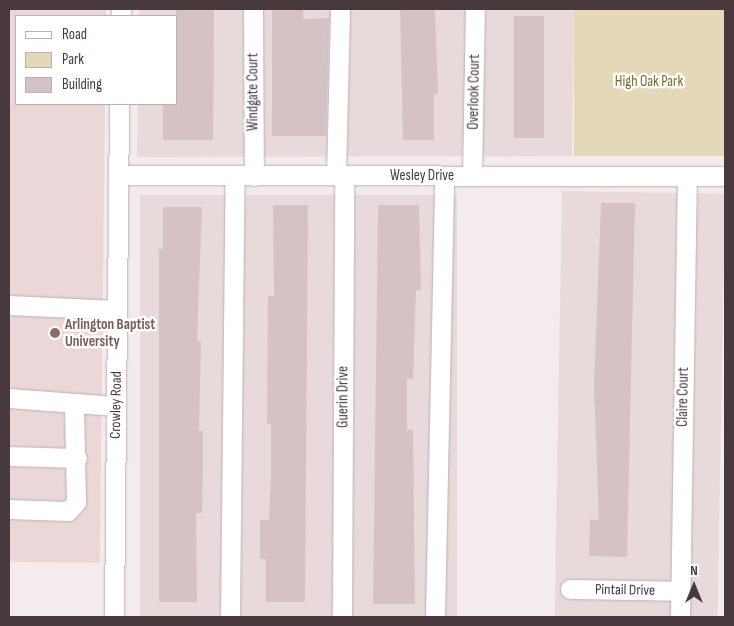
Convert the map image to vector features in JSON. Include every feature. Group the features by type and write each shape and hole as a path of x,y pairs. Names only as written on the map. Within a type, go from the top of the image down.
{"street":[{"name":"Windgate Court","path":"253,9 254,176"},
{"name":"Guerin Drive","path":"340,9 342,617"},
{"name":"Overlook Court","path":"472,176 475,9"},
{"name":"Crowley Road","path":"114,617 120,105"},
{"name":"Wesley Drive","path":"118,175 725,176"},
{"path":"230,617 235,176"},
{"path":"435,617 444,176"},
{"name":"Claire Court","path":"680,617 687,176"},
{"path":"9,305 117,310"},
{"path":"9,398 116,406"},
{"path":"9,509 68,511 76,502 77,458 74,403"},
{"path":"9,456 77,458"},
{"name":"Pintail Drive","path":"570,589 680,591"}],"shaded area":[{"name":"Arlington Baptist University","path":"9,9 106,9 106,15 15,15 15,105 105,105 100,563 9,562"},
{"path":"139,9 574,9 572,156 137,157 138,105 178,105 178,15 139,15"},
{"path":"562,191 725,194 718,617 555,617"},
{"path":"140,195 457,195 457,617 140,617"}],"green space":[{"name":"High Oak Park","path":"574,9 725,9 725,156 574,156"}],"building":[{"path":"176,9 214,9 213,140 163,140 163,105 178,105 178,15 176,15"},
{"path":"272,9 303,9 303,19 329,18 326,136 272,136"},
{"path":"400,9 435,9 438,94 434,94 434,140 403,140"},
{"path":"514,16 544,16 544,138 514,138"},
{"path":"601,203 635,203 627,557 589,556 590,519 599,520 594,386"},
{"path":"273,205 308,205 305,602 266,602 266,559 260,559 260,520 269,520 271,475 271,424 267,424 268,296 274,296"},
{"path":"378,205 419,205 421,290 416,290 413,379 407,379 407,430 413,430 415,604 373,604"},
{"path":"163,207 202,207 197,341 201,341 199,431 203,431 203,469 202,513 196,513 197,602 159,602 159,249 163,249"}],"place":[{"name":"Arlington Baptist University","path":"55,333"}]}
